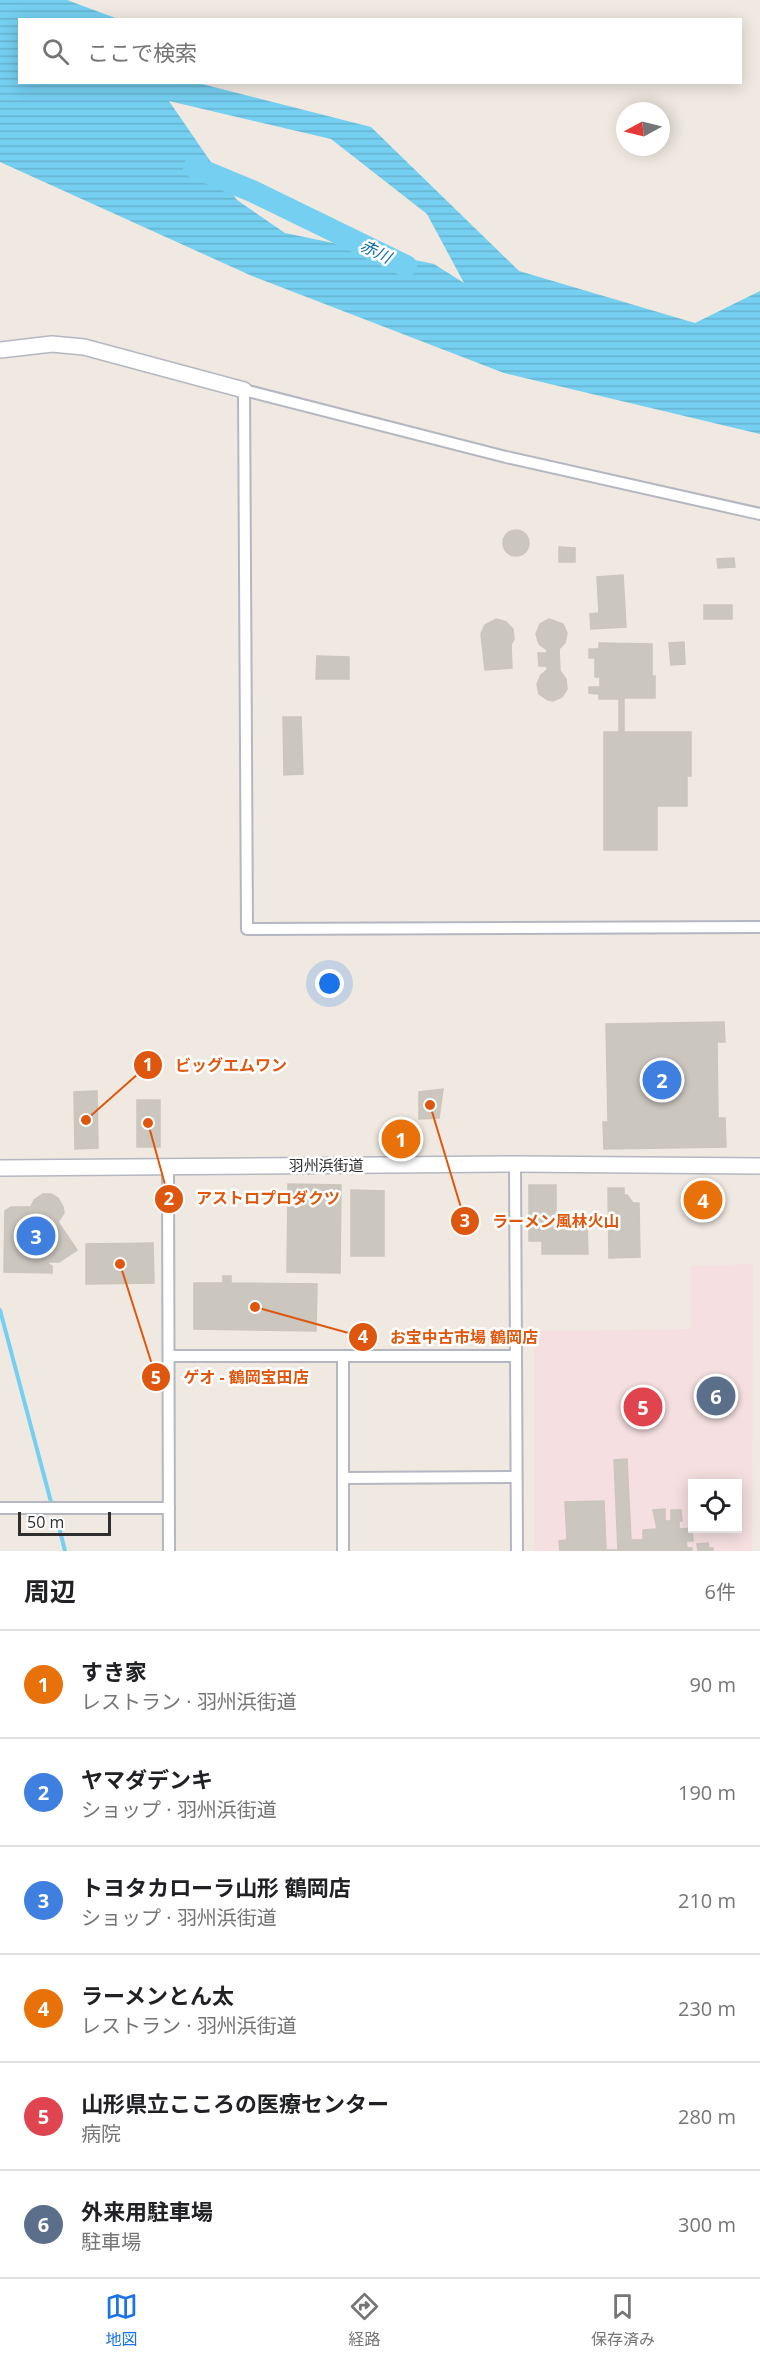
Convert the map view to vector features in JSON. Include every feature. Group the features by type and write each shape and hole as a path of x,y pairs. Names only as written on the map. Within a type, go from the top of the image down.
{"main road":[{"path":"0,350 52,344 84,347 244,390"},
{"name":"羽州浜街道","path":"0,1168 515,1164 760,1166"}],"street":[{"path":"760,514 506,457 244,390 248,928 760,927"},
{"path":"515,1164 517,1551"},
{"path":"168,1167 169,1551"},
{"path":"169,1356 515,1356"},
{"path":"343,1356 343,1551"},
{"path":"343,1478 516,1478"},
{"path":"0,1508 169,1508"}],"shaded area":[{"path":"753,1264 752,1551 534,1551 534,1331 691,1329 690,1266"}],"water":[{"path":"0,0 67,0 115,18 18,18 18,84 202,84 371,127 519,271 695,323 760,291 760,434 504,373 252,276 0,162","holes":["169,101 331,139 427,214 464,283 434,264 285,233 237,200"]}],"building":[{"path":"516,530 525,534 529,543 525,552 516,556 507,552 503,543 507,534"},
{"path":"559,547 575,548 575,562 559,562"},
{"path":"734,558 735,567 718,568 717,559"},
{"path":"623,575 626,627 591,629 590,614 599,613 597,577"},
{"path":"704,605 732,605 732,619 704,619"},
{"path":"496,619 506,622 513,629 512,668 485,670 481,634 485,625"},
{"path":"549,619 563,624 567,633 565,643 559,649 560,671 566,679 567,689 562,697 553,701 539,694 537,684 541,675 547,670 547,666 539,666 538,653 547,653 547,650 539,644 536,634 540,624"},
{"path":"684,642 685,664 671,665 669,643"},
{"path":"599,643 652,644 655,698 624,698 624,732 691,732 691,776 687,776 687,806 657,806 657,850 604,850 604,732 619,732 619,699 599,699 599,694 589,693 589,687 600,687 600,677 595,677 595,658 589,658 589,649 599,649"},
{"path":"317,656 349,657 349,679 316,679"},
{"path":"283,717 301,717 303,774 284,775"},
{"path":"724,1022 725,1042 717,1042 718,1118 725,1118 726,1147 604,1149 603,1122 608,1122 606,1024"},
{"path":"443,1089 439,1118 419,1119 419,1092"},
{"path":"97,1091 98,1148 75,1149 74,1092"},
{"path":"137,1100 160,1100 160,1147 137,1147"},
{"path":"392,1127 410,1127 410,1150 392,1150"},
{"path":"710,1182 708,1214 696,1215 697,1185"},
{"path":"288,1184 341,1185 340,1273 287,1272"},
{"path":"529,1185 556,1185 556,1225 587,1225 588,1254 542,1254 542,1241 529,1241"},
{"path":"608,1188 624,1188 624,1195 627,1195 633,1203 639,1203 640,1257 609,1258"},
{"path":"351,1190 384,1191 384,1256 351,1256"},
{"path":"43,1194 51,1194 58,1198 64,1213 58,1222 77,1250 59,1262 49,1262 48,1264 52,1266 52,1273 4,1272 5,1211 11,1207 31,1207 34,1200"},
{"path":"153,1243 154,1283 86,1284 86,1244"},
{"path":"223,1276 231,1276 231,1283 317,1284 316,1331 194,1329 194,1283 223,1283"},
{"path":"627,1459 631,1540 643,1540 643,1530 657,1529 653,1510 665,1509 665,1521 671,1521 671,1510 681,1510 682,1521 679,1521 679,1529 688,1528 688,1533 692,1533 693,1541 686,1541 687,1548 692,1548 692,1551 560,1551 559,1541 567,1540 565,1502 604,1501 606,1550 618,1550 614,1460"},
{"path":"708,1543 709,1548 713,1550 698,1551 697,1544"}],"waterway":[{"name":"赤川","path":"194,167 252,191 406,266"},
{"path":"0,1310 51,1502"},
{"path":"57,1519 65,1551"}],"place":[{"name":"ヤマダデンキ","path":"662,1080"},
{"name":"ラーメン風林火山","path":"430,1105"},
{"name":"ビッグエムワン","path":"86,1120"},
{"name":"アストロプロダクツ","path":"148,1123"},
{"name":"すき家","path":"401,1139"},
{"name":"ラーメンとん太","path":"703,1200"},
{"name":"トヨタカローラ山形 鶴岡店","path":"36,1236"},
{"name":"ゲオ - 鶴岡宝田店","path":"120,1264"},
{"name":"お宝中古市場 鶴岡店","path":"255,1307"},
{"name":"外来用駐車場","path":"716,1396"},
{"name":"山形県立こころの医療センター","path":"643,1407"}]}
